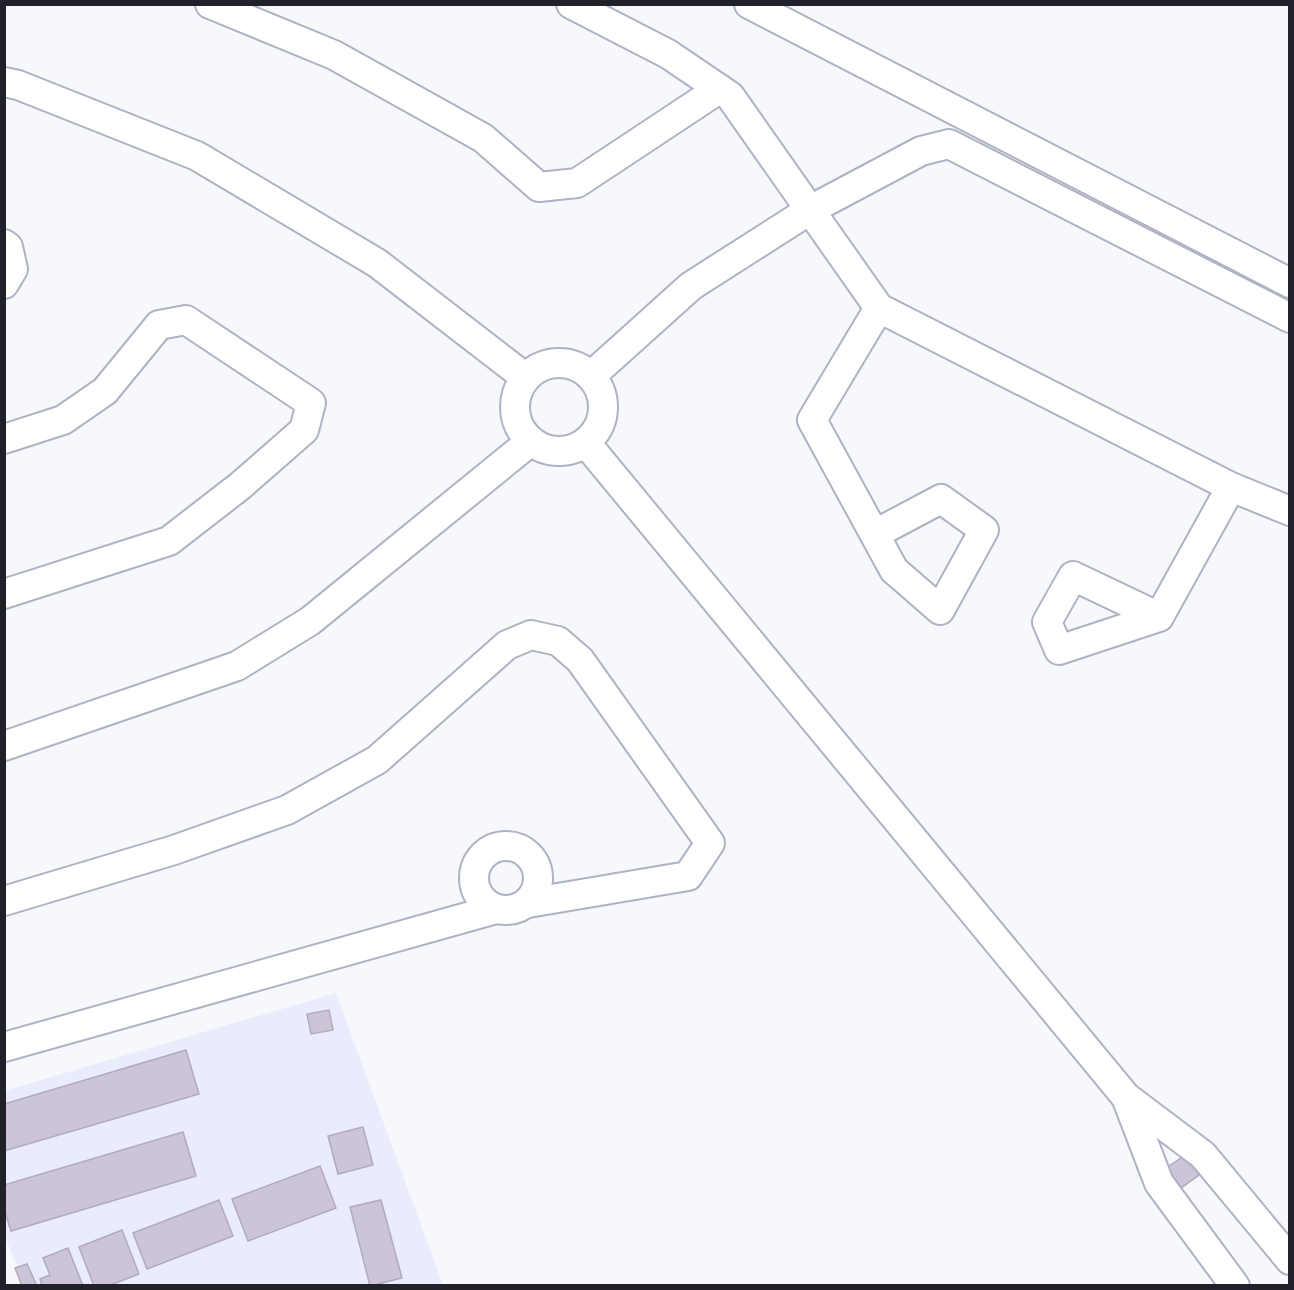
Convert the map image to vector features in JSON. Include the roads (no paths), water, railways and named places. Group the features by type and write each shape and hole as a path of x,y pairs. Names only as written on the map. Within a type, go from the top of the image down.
{"street":[{"path":"210,4 334,55 483,138 539,187 577,183 720,89"},
{"path":"571,4 668,54 730,96 879,308 1231,487 1290,511"},
{"path":"749,4 1290,283"},
{"path":"4,82 18,85 197,156 377,263 526,378"},
{"path":"591,376 691,286 810,210 921,151 949,144 1290,318"},
{"path":"4,244 8,247 14,269 4,284"},
{"path":"875,534 812,420 879,308"},
{"path":"4,439 63,420 105,391 159,325 186,320 311,403 304,430 240,486 169,541 4,594"},
{"path":"564,363 578,367 591,376 600,389 603,411 596,432 586,443 572,450 557,452 544,449 531,441 522,431 516,418 515,404 526,378 537,369 550,364 564,363"},
{"path":"4,746 237,666 310,621 531,441"},
{"path":"586,443 1126,1096 1203,1155 1290,1260"},
{"path":"1159,617 1231,487"},
{"path":"4,901 174,850 287,810 377,760 507,645 531,634 558,641 580,660 710,843 688,876 528,903"},
{"path":"500,846 520,849 529,855 539,873 535,895 518,909 507,911 496,909 479,896 475,886 476,866 490,850 500,846"},
{"path":"4,1047 496,909"},
{"path":"1126,1096 1159,1183 1235,1286"}]}
